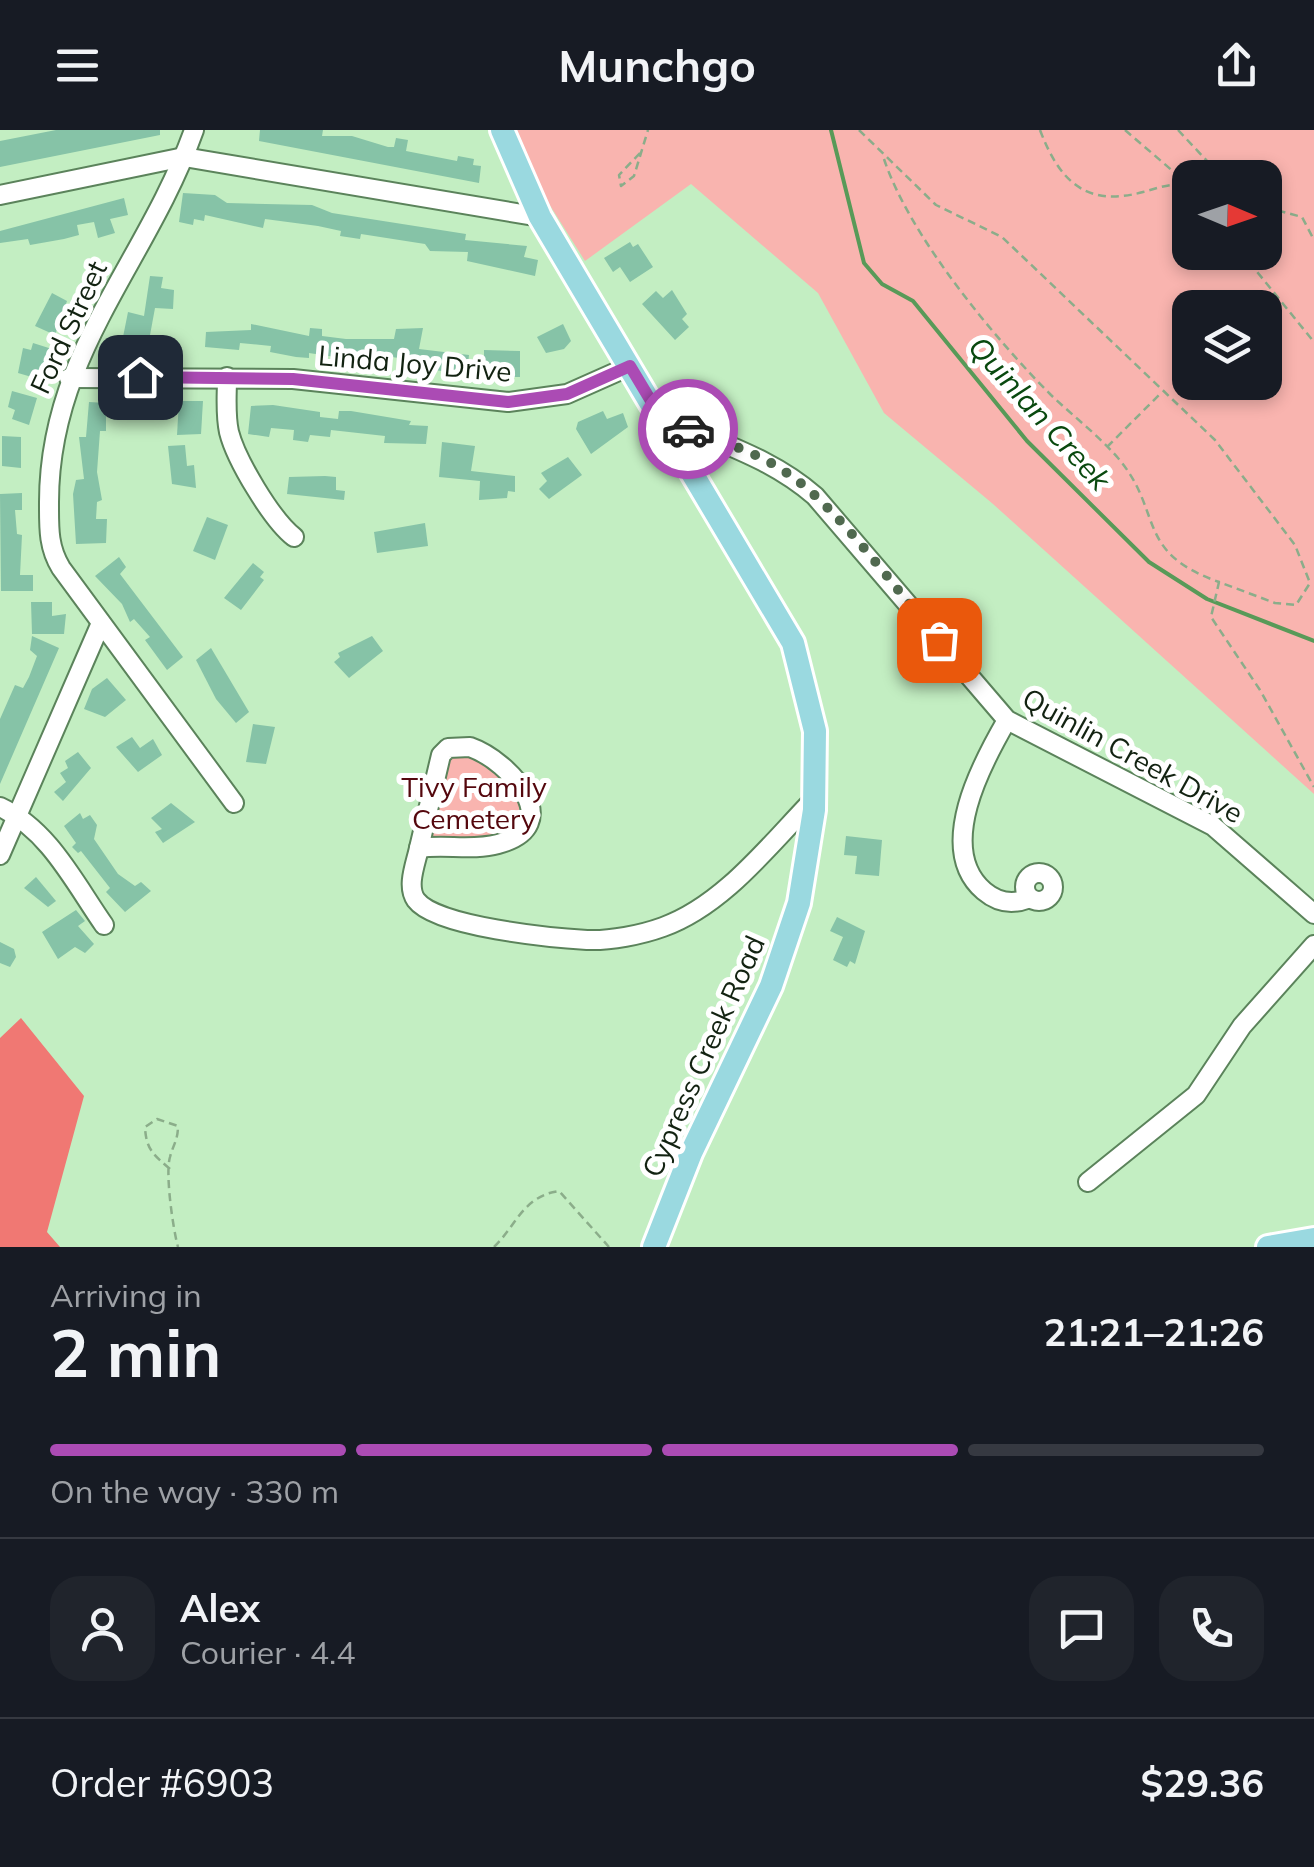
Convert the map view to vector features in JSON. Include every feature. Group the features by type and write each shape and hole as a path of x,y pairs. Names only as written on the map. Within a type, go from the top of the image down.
{"main road":[{"name":"Cypress Creek Road","path":"502,130 540,217 793,643 815,731 814,798 799,903 771,986 692,1153 654,1247"},
{"path":"1268,1247 1314,1239"}],"street":[{"name":"Ford Street","path":"194,130 184,157 69,378 50,455 49,538 52,553 101,624 234,803"},
{"path":"0,196 184,157 540,217"},
{"name":"Linda Joy Drive","path":"69,378 293,379 508,402 567,394 630,366"},
{"path":"227,377 227,420 234,446 277,521 294,538"},
{"name":"Quinlin Creek Drive","path":"660,416 764,458 815,496 1007,720 1213,826 1314,914"},
{"path":"0,855 9,811 101,624"},
{"path":"1007,720 977,772 964,846 970,875 990,897 1006,903 1026,898"},
{"path":"419,848 486,846 513,838 523,828 530,808 523,785 512,771 484,751 448,748 434,775 419,848 412,889 415,899 428,910 456,921 572,938 620,937 662,927 701,908 814,798"},
{"path":"9,811 40,834 104,925"},
{"path":"1088,1182 1196,1095 1242,1026 1314,946"}],"path":[{"path":"640,154 619,175 621,186 634,176 648,130"},
{"path":"859,130 883,158 946,212 980,223 1002,237 1224,452 1302,555 1310,583 1296,605 1286,606 1219,582 1163,551 1136,487 1107,447 1038,380 948,274 898,193 883,158"},
{"path":"1040,130 1065,180 1089,192 1121,196 1172,184"},
{"path":"1125,130 1172,166"},
{"path":"1178,130 1206,160"},
{"path":"1282,211 1302,216 1314,240"},
{"path":"1256,270 1314,342"},
{"path":"1107,447 1162,392"},
{"path":"1219,582 1211,617 1260,690 1314,788"},
{"path":"170,1169 146,1145 146,1128 157,1118 178,1126 170,1169 178,1247"},
{"path":"494,1247 511,1220 544,1193 558,1191 610,1247"}],"green space":[{"path":"517,130 1314,130 1314,794 993,504 884,413 818,293 691,184 585,261 546,199"},
{"name":"Tivy Family Cemetery","path":"456,753 485,759 519,794 519,819 503,837 424,842 443,764"}],"shaded area":[{"path":"21,1018 84,1096 47,1232 60,1247 0,1247 0,1038"}],"building":[{"path":"56,130 160,130 160,135 0,167 0,141"},
{"path":"260,130 323,130 322,136 352,136 388,147 394,147 396,138 408,140 406,151 457,161 458,156 474,159 473,165 481,166 479,183 259,141"},
{"path":"183,193 215,195 227,203 312,205 332,213 466,234 465,240 527,246 524,257 538,260 535,276 467,261 468,252 430,251 425,244 361,234 360,239 340,236 341,231 318,226 265,219 263,228 205,215 204,221 194,219 193,225 179,222"},
{"path":"124,198 128,215 110,219 115,233 98,238 94,222 77,225 79,235 64,239 30,245 28,239 0,243 0,231"},
{"path":"630,242 633,247 638,244 653,267 630,282 620,267 613,272 604,258"},
{"path":"150,276 163,277 161,288 174,290 173,309 155,308 148,346 122,342 128,312 144,316"},
{"path":"672,290 687,314 682,319 689,327 675,340 642,304 656,291 663,298"},
{"path":"52,293 67,301 55,335 35,326"},
{"path":"251,324 309,336 310,328 322,329 322,336 346,339 394,339 396,329 423,328 419,349 469,355 467,374 434,370 435,362 382,356 381,364 309,353 309,358 296,357 270,352 271,346 240,343 239,350 205,347 206,332 251,330"},
{"path":"563,324 571,341 564,349 546,353 537,337"},
{"path":"33,343 52,349 42,380 18,373 23,348 31,350"},
{"path":"484,350 520,351 520,377 505,377 504,367 484,365"},
{"path":"12,391 37,398 29,425 12,419 15,410 8,407"},
{"path":"179,401 203,401 201,434 177,435"},
{"path":"89,402 106,403 106,431 100,431 97,472 102,500 97,502 96,519 107,519 106,543 76,544 73,494 76,480 84,479 79,437 86,437"},
{"path":"251,406 320,412 320,417 338,419 339,411 351,411 411,421 409,425 428,426 426,444 384,443 385,436 331,430 330,437 310,435 308,442 293,440 294,430 271,428 269,437 248,434"},
{"path":"603,411 607,419 623,413 628,427 591,454 576,429 578,422"},
{"path":"2,436 21,437 21,468 2,466"},
{"path":"442,442 475,446 471,471 515,476 515,492 508,491 507,498 479,500 480,481 439,477"},
{"path":"185,445 187,466 194,465 196,488 172,484 168,446"},
{"path":"568,457 582,475 549,499 539,489 547,481 541,473"},
{"path":"289,477 336,477 336,490 345,491 344,500 287,494"},
{"path":"22,493 22,510 15,510 17,534 22,535 20,575 33,575 33,591 1,591 0,494"},
{"path":"207,517 228,525 215,560 193,551"},
{"path":"425,523 428,546 377,553 374,532"},
{"path":"119,557 126,567 120,574 183,657 167,670 145,640 150,637 134,619 130,622 122,604 95,576"},
{"path":"253,563 264,572 260,577 264,580 241,610 224,598"},
{"path":"31,602 52,602 52,616 66,614 64,634 32,634"},
{"path":"32,636 59,648 0,784 0,719 15,685 23,688 29,677 37,656 30,650"},
{"path":"372,636 383,651 349,678 334,662 340,657 338,653"},
{"path":"211,648 249,712 236,723 216,699 196,660"},
{"path":"107,678 126,700 105,717 84,709 92,689"},
{"path":"253,724 275,727 266,764 246,762"},
{"path":"132,737 140,748 153,739 162,755 138,772 116,747"},
{"path":"78,752 91,768 63,801 54,792 66,782 60,773 68,768 65,761"},
{"path":"171,803 195,822 163,843 155,832 162,829 151,818"},
{"path":"80,813 83,819 90,815 97,825 94,839 118,874 135,886 141,882 151,891 125,912 106,892 110,888 81,851 78,853 72,847 76,843 64,826"},
{"path":"846,836 882,840 879,876 855,874 857,856 844,855"},
{"path":"36,877 56,901 48,907 24,888"},
{"path":"76,910 85,921 78,926 94,944 85,953 75,947 58,959 42,932"},
{"path":"837,917 865,931 855,964 850,961 847,967 833,960 843,937 830,931"},
{"path":"0,942 14,949 16,957 10,967 0,963"}],"waterway":[{"name":"Quinlan Creek","path":"831,130 864,263 882,284 913,301 1027,441 1149,562 1207,599 1314,641"}],"way so far":[{"path":"688,429 764,458 791,475 815,496 939,640"}],"route":[{"path":"140,377 293,379 508,402 567,394 630,366 660,416 688,429"}]}
